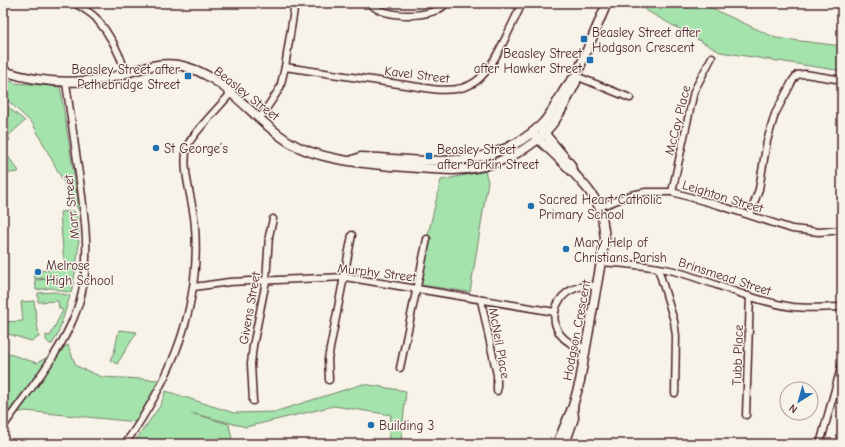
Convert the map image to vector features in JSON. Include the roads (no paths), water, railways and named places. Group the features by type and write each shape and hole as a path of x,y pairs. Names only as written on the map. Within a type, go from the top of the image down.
{"main road":[{"name":"Beasley Street","path":"3,71 39,80 66,83 87,82 160,64 177,65 193,69 208,77 231,93 290,142 306,151 353,160 361,157 463,161 504,150 538,133 552,113 571,80 576,76 607,3"},
{"name":"Hodgson Crescent","path":"538,133 589,191 599,207 604,223 605,239 580,381 573,406 557,444"},
{"name":"Hodgson Crescent","path":"565,444 574,418 573,406"}],"street":[{"path":"76,3 95,17 106,31 123,63 126,73"},
{"path":"260,118 280,88 285,67 295,3"},
{"path":"370,3 372,7 378,10 402,16 437,10 446,3"},
{"name":"Kavel Street","path":"285,67 432,89 448,91 460,89 473,84 484,76 492,65 522,3"},
{"name":"McCay Place","path":"672,192 694,91 712,57"},
{"path":"750,215 759,188 767,142 775,114 793,80 797,75 805,74 842,80"},
{"path":"576,76 630,98"},
{"name":"Marr Street","path":"3,427 70,327 80,298 84,277 87,250 85,212 66,83"},
{"path":"125,444 167,375 179,346 194,287 197,256 195,226 185,158 187,144 231,93"},
{"name":"Leighton Street","path":"599,207 631,195 646,192 672,192 792,229 806,232 842,230"},
{"name":"Givens Street","path":"253,401 251,371 253,346 266,281 269,236 273,219"},
{"path":"329,380 328,359 352,235"},
{"path":"400,368 426,240"},
{"name":"Brinsmead Street","path":"601,262 672,270 750,296 792,307 842,307"},
{"path":"658,268 674,321 676,336 675,393"},
{"name":"Murphy Street","path":"194,287 229,282 345,277 555,312"},
{"path":"585,348 573,346 564,339 556,328 555,312 558,303 570,289 583,286 596,286"},
{"name":"Tubb Place","path":"746,415 750,296"},
{"name":"McNeil Place","path":"481,300 497,375 497,391"},
{"path":"820,444 842,364"}],"place":[{"name":"Beasley Street after Hodgson Crescent","path":"584,39"},
{"name":"Beasley Street after Hawker Street","path":"590,60"},
{"name":"Beasley Street after Pethebridge Street","path":"188,76"},
{"name":"St George’s","path":"156,148"},
{"name":"Beasley Street after Parkin Street","path":"429,156"},
{"name":"Sacred Heart Catholic Primary School","path":"531,206"},
{"name":"Mary Help of Christians Parish","path":"566,249"},
{"name":"Melrose High School","path":"38,272"},
{"name":"Building 3","path":"371,425"}]}
